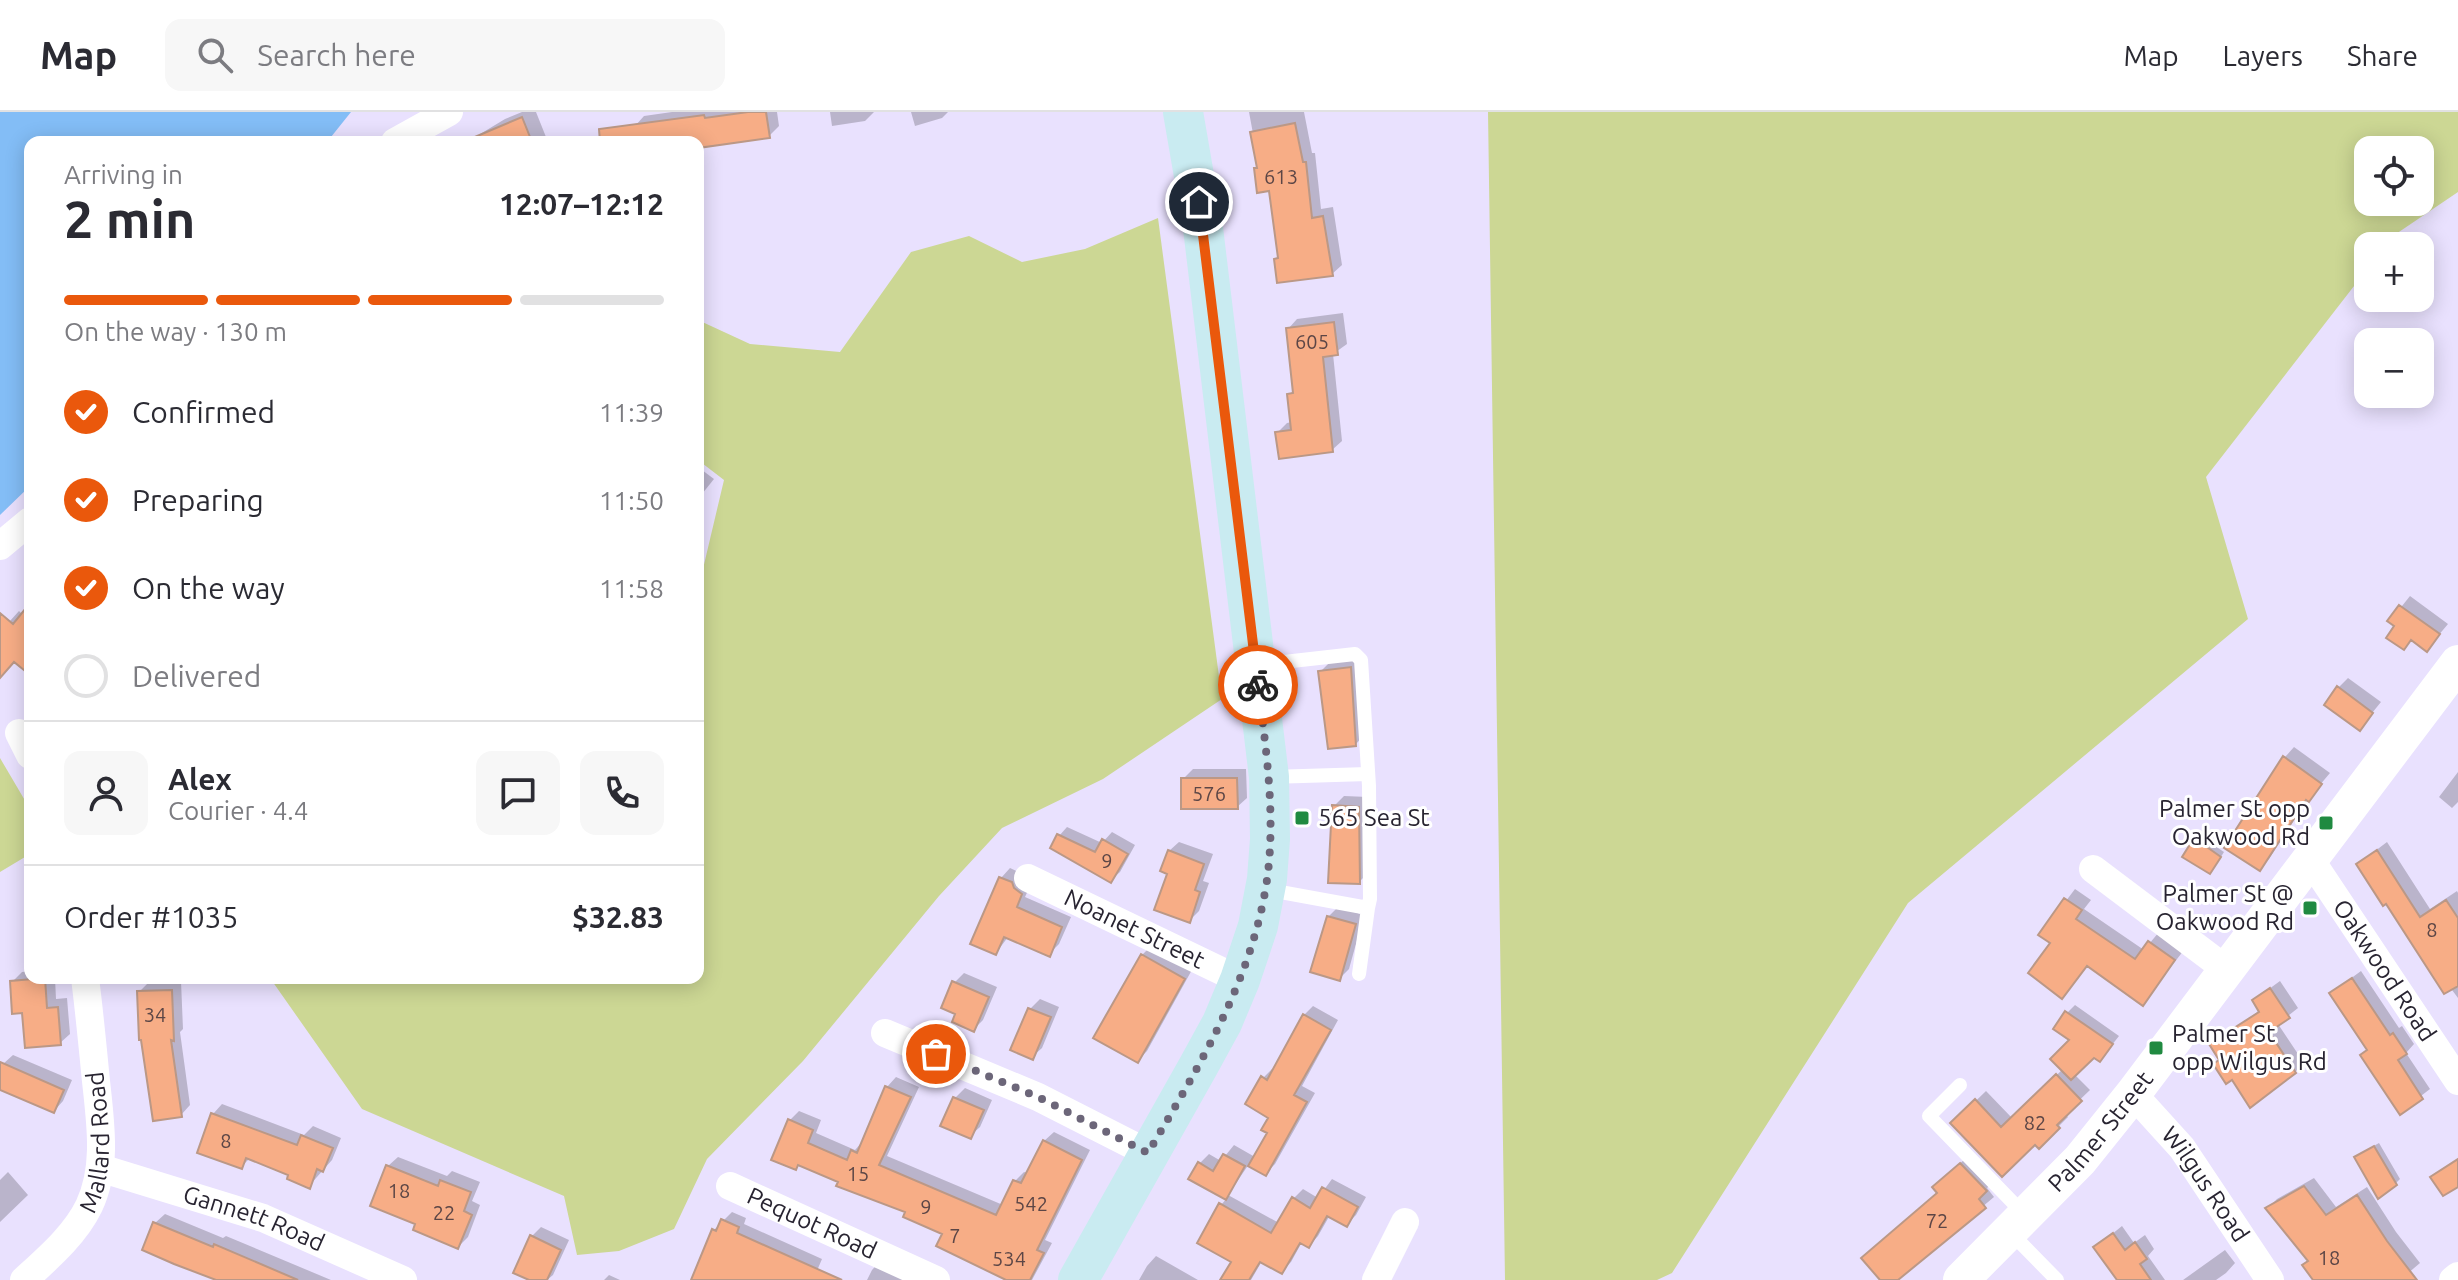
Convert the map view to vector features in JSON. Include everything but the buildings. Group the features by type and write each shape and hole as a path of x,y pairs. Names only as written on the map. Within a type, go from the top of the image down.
{"main road":[{"path":"1078,1280 1214,1037 1240,980 1258,926 1270,839 1269,777 1203,228 1183,112"}],"street":[{"path":"406,136 449,112"},
{"path":"0,546 24,526"},
{"name":"Palmer Street","path":"1961,1280 2080,1160 2458,663"},
{"name":"Oakwood Road","path":"2310,859 2458,1081"},
{"path":"2093,869 2227,970"},
{"name":"Noanet Street","path":"1028,878 1240,980"},
{"name":"Mallard Road","path":"24,1280 81,1221 95,1193 100,1168 100,1127 86,984"},
{"path":"885,1033 1038,1097 1148,1153"},
{"name":"Wilgus Road","path":"2133,1094 2182,1148 2270,1280"},
{"name":"Gannett Road","path":"100,1168 263,1218 403,1280"},
{"name":"Pequot Road","path":"730,1186 936,1280"},
{"path":"1376,1280 1405,1222"},
{"path":"2453,1280 2458,1276"}],"lane":[{"path":"1255,665 1355,654 1361,660 1368,774 1370,899 1359,974"},
{"path":"1269,777 1368,774"},
{"path":"1265,889 1368,908"},
{"path":"1960,1085 1929,1116 2018,1224 2057,1280"}],"green space":[{"path":"1488,112 2458,112 2458,192 2434,208 2434,136 2354,136 2354,216 2423,216 2399,232 2354,232 2354,286 2206,477 2248,619 1908,903 1672,1273 1657,1280 1505,1280"},
{"path":"1158,218 1222,699 1103,779 1002,828 939,896 803,1061 707,1159 674,1229 619,1251 577,1255 564,1196 362,1109 274,984 704,984 704,565 724,480 704,465 704,323 750,344 840,352 911,252 969,236 1022,262 1085,249"},
{"path":"0,758 24,799 24,858 0,872"}],"water":[{"path":"0,112 351,112 332,136 24,136 24,492 0,515"}],"way so far":[{"path":"936,1054 1038,1097 1148,1153 1222,1023 1258,926 1267,879 1270,839 1269,777 1258,685"}],"place":[{"name":"565 Sea St","path":"1302,818"},
{"name":"Palmer St opp Oakwood Rd","path":"2326,823"},
{"name":"Palmer St @ Oakwood Rd","path":"2310,908"},
{"name":"Palmer St opp Wilgus Rd","path":"2156,1048"}],"route":[{"path":"1199,202 1258,685"}]}
